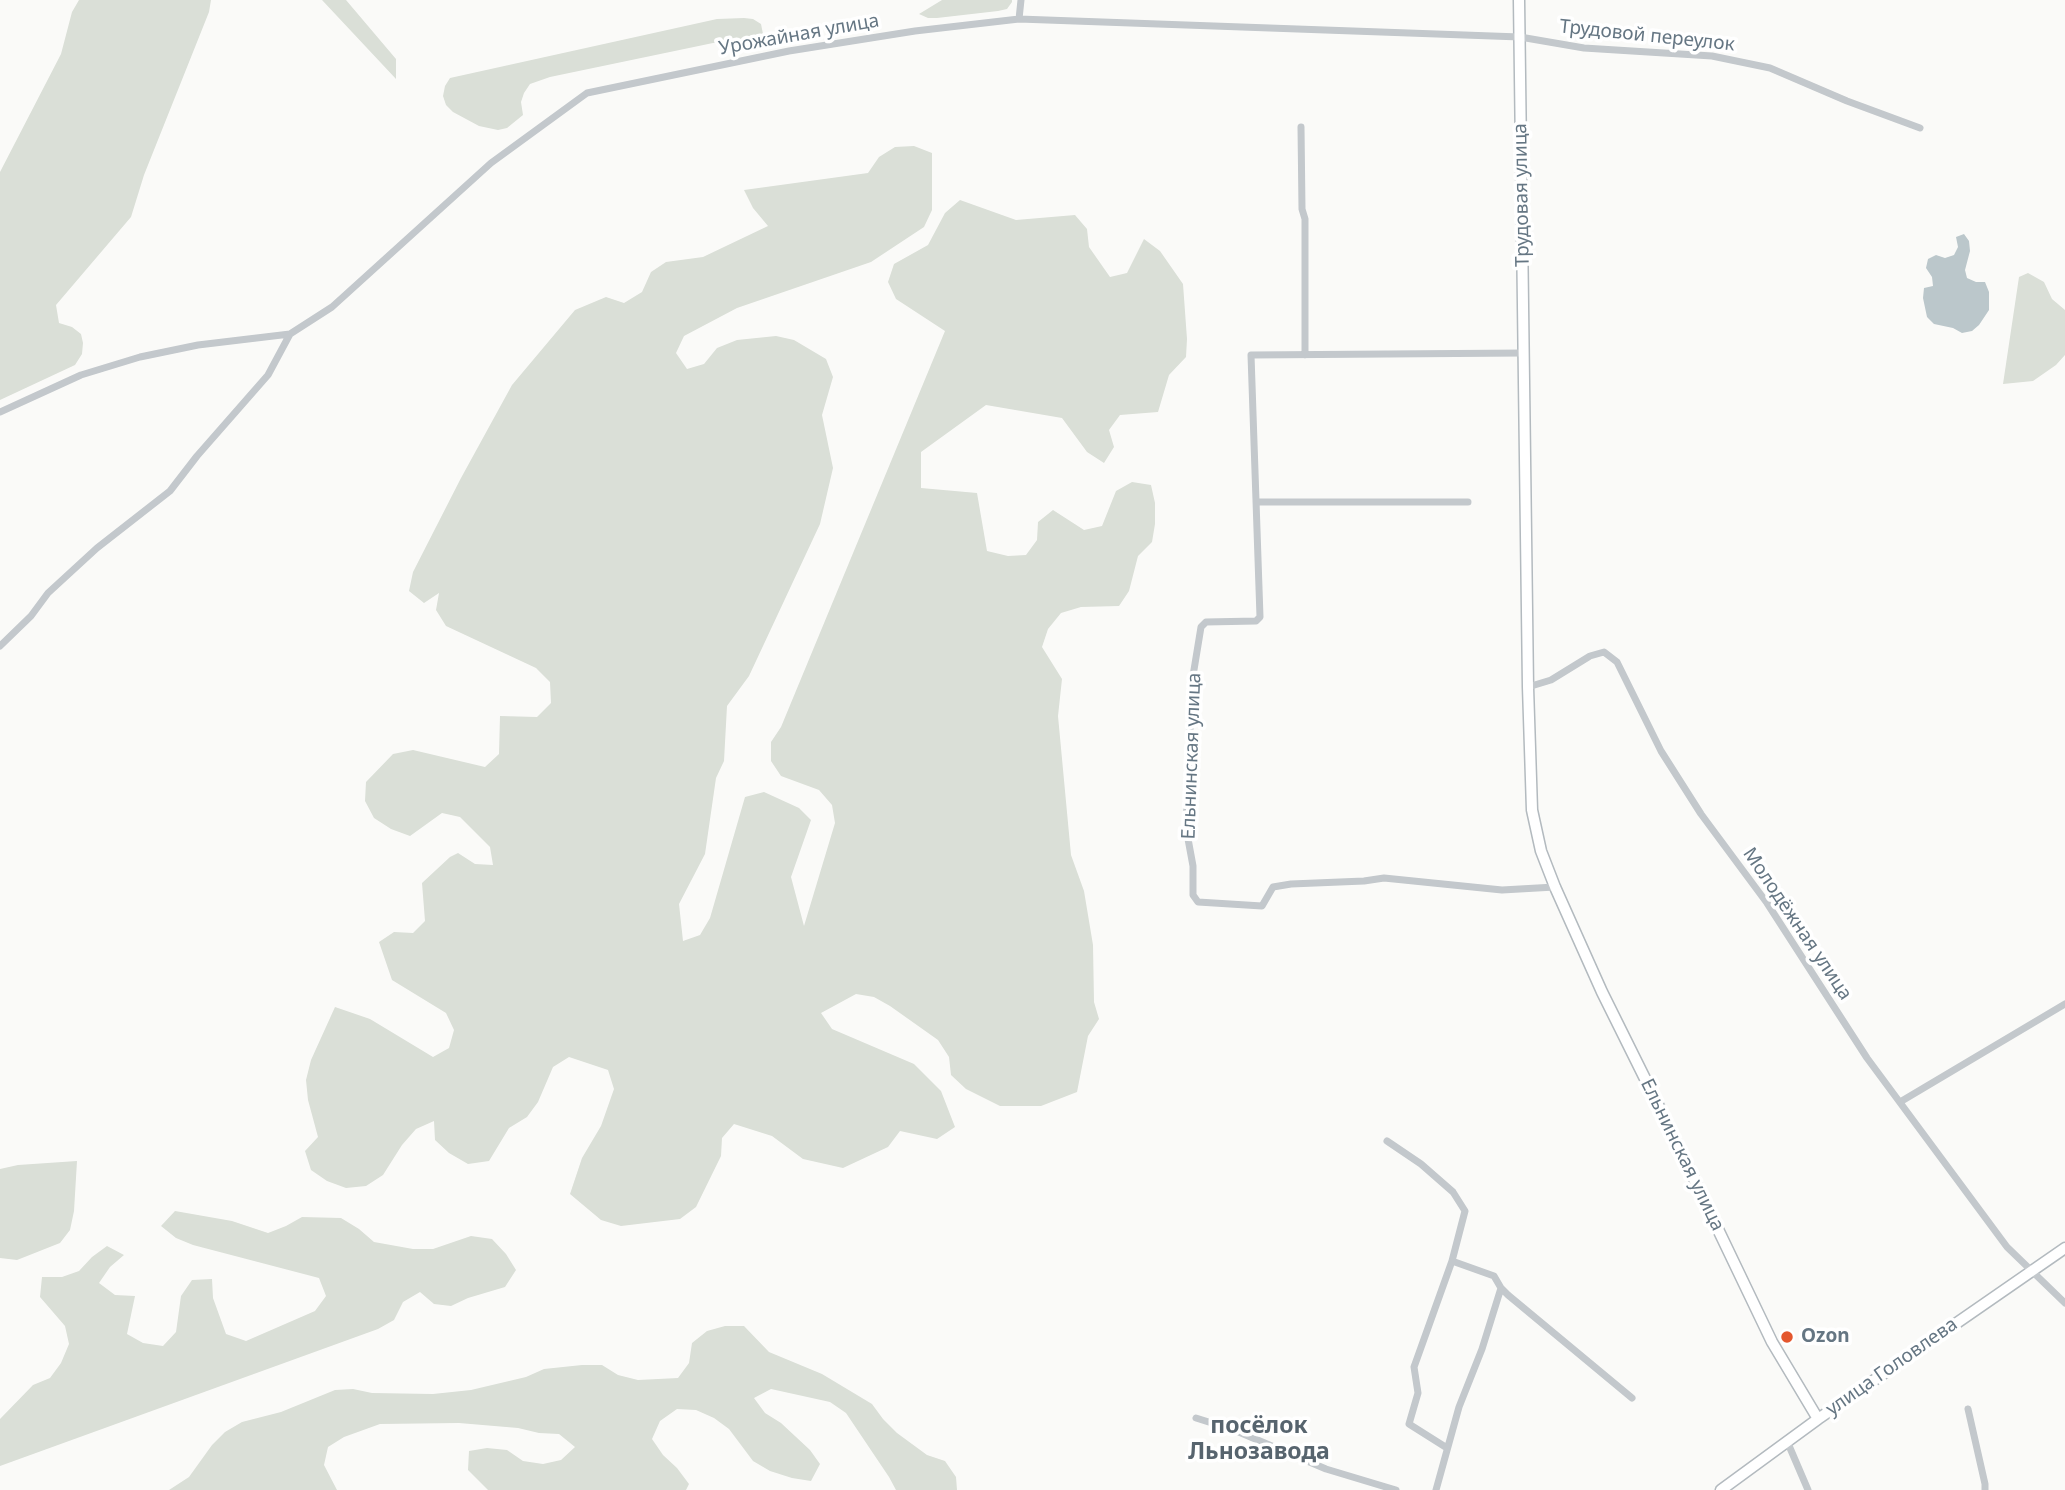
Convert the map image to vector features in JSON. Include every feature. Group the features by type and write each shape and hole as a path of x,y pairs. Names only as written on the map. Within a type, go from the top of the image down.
{"main road":[{"name":"Трудовая улица","path":"1520,0 1528,642"},
{"name":"Ельнинская улица","path":"1528,642 1532,810 1541,851 1602,992 1670,1127 1772,1342 1818,1419"},
{"name":"улица Головлева","path":"1721,1490 1818,1419 2065,1248"}],"street":[{"path":"1019,19 1021,0"},
{"name":"Урожайная улица","path":"290,334 332,307 491,163 587,93 802,49 915,31 1019,19 1520,37"},
{"name":"Трудовой переулок","path":"1520,37 1584,48 1712,56 1770,68 1920,128"},
{"path":"1301,127 1302,209 1305,219 1305,355"},
{"path":"0,412 80,375 140,358 198,345 290,334"},
{"path":"0,646 31,616 48,593 97,548 170,491 268,374 290,334"},
{"name":"Ельнинская улица","path":"1524,353 1251,355 1260,617 1256,621 1206,622 1201,627 1192,682 1186,828 1193,866 1193,895 1198,902 1262,906 1273,887 1384,878 1503,890 1555,887"},
{"path":"1256,502 1468,502"},
{"name":"Молодёжная улица","path":"1528,687 1551,680 1590,656 1604,652 1617,662 1661,751 1701,814 1766,903 1867,1058 2007,1247 2065,1303"},
{"path":"1900,1101 2065,1004"},
{"path":"1387,1141 1421,1164 1453,1192 1465,1211 1455,1253 1414,1367 1418,1393 1409,1424 1447,1448"},
{"path":"1452,1261 1494,1276 1501,1289 1632,1398"},
{"path":"1436,1490 1459,1407 1482,1349 1501,1289"},
{"path":"1968,1409 1985,1490"},
{"path":"1196,1418 1234,1430 1326,1469 1396,1490"},
{"path":"1787,1441 1808,1490"}],"shaded area":[{"path":"79,0 211,0 209,12 144,175 131,217 56,305 59,323 72,327 81,334 82,354 75,365 0,400 0,172 61,54 72,12"},
{"path":"322,0 346,0 396,59 396,79"},
{"path":"942,0 1012,2 1007,9 998,11 937,18 919,14"},
{"path":"744,18 761,24 763,34 760,42 751,46 732,42 713,43 550,77 530,84 521,102 523,115 507,128 498,130 479,126 453,112 446,105 443,96 450,78 717,19"},
{"path":"914,146 932,153 932,210 924,227 871,262 737,308 684,336 676,353 687,369 704,364 717,348 737,340 776,336 794,340 826,359 833,377 822,415 833,468 820,524 749,676 727,706 724,761 716,778 705,854 679,904 683,941 700,935 710,918 745,797 764,792 799,808 811,820 791,877 804,926 835,823 832,805 819,790 781,776 771,761 771,742 781,727 945,331 896,299 888,282 894,264 928,245 945,213 960,200 1016,220 1075,215 1087,229 1089,247 1110,277 1127,273 1144,239 1160,251 1183,284 1186,357 1169,375 1158,412 1120,415 1109,430 1114,447 1104,463 1087,452 1062,418 986,405 921,452 921,488 977,493 987,551 1008,556 1026,555 1037,540 1038,522 1053,510 1084,530 1102,526 1116,491 1132,482 1151,485 1155,503 1152,542 1138,556 1129,591 1119,606 1081,607 1061,613 1048,629 1042,647 1062,679 1058,716 1071,855 1084,891 1093,945 1094,1002 1099,1019 1088,1036 1077,1092 1041,1106 1000,1106 966,1089 951,1075 949,1057 938,1040 874,997 856,994 821,1013 832,1029 914,1064 941,1091 955,1127 937,1139 900,1131 888,1147 843,1168 803,1159 772,1136 734,1124 722,1138 721,1156 696,1207 680,1219 621,1226 601,1220 570,1194 582,1158 601,1126 614,1089 608,1070 569,1057 553,1067 538,1102 527,1117 509,1128 489,1161 468,1164 449,1153 435,1140 434,1121 416,1129 383,1175 366,1186 346,1188 327,1181 311,1170 305,1151 318,1137 308,1100 306,1080 311,1060 335,1007 370,1019 433,1057 449,1048 454,1030 446,1013 392,980 379,942 394,932 413,933 425,921 422,883 450,857 458,853 475,864 493,865 490,847 460,817 442,813 410,836 391,829 374,818 365,801 366,782 393,754 413,750 485,767 499,754 500,716 537,717 551,703 550,682 536,668 446,626 436,610 439,593 424,603 409,591 413,572 512,385 575,310 606,297 624,303 642,292 651,272 666,262 703,257 768,226 753,208 744,190 868,173 879,157 895,147"},
{"path":"1964,234 1969,241 1970,251 1965,270 1967,278 1985,282 1989,292 1989,310 1972,331 1962,333 1934,324 1927,317 1923,298 1924,288 1933,286 1932,277 1926,268 1928,259 1936,255 1945,258 1954,255 1958,247 1956,237"},
{"path":"2028,273 2044,282 2052,299 2065,310 2065,355 2033,381 2003,384 2019,277"},
{"path":"77,1161 74,1211 70,1230 60,1243 17,1260 0,1258 0,1169 18,1165"},
{"path":"175,1211 232,1221 268,1233 302,1217 341,1218 374,1242 413,1249 433,1249 471,1236 492,1239 516,1270 505,1287 451,1306 434,1304 420,1292 403,1302 394,1320 378,1329 0,1466 0,1419 33,1385 50,1378 61,1363 69,1344 65,1326 40,1297 42,1277 62,1277 79,1271 107,1246 124,1255 110,1267 99,1283 115,1295 135,1296 127,1334 143,1343 163,1346 176,1332 181,1296 192,1280 212,1279 213,1298 226,1334 246,1341 315,1311 326,1296 319,1278 193,1245 176,1238 161,1226"},
{"path":"725,1326 744,1326 769,1352 822,1374 872,1404 897,1433 927,1455 945,1461 956,1477 957,1490 896,1490 846,1413 830,1402 771,1389 754,1398 765,1413 781,1423 810,1450 820,1464 811,1481 770,1471 753,1461 729,1429 714,1418 696,1410 677,1409 660,1421 652,1439 689,1484 686,1490 488,1490 468,1470 469,1451 487,1448 507,1450 523,1461 543,1464 561,1460 575,1447 559,1434 459,1423 380,1424 344,1437 328,1447 324,1465 337,1490 169,1490 189,1477 225,1432 242,1422 281,1412 335,1390 433,1394 471,1390 526,1377 544,1369 582,1365 602,1365 618,1375 638,1380 678,1378 689,1363 692,1343 707,1331"}],"place":[{"name":"Ozon","path":"1787,1337"}],"district":[{"name":"посёлок Льнозавода","path":"1259,1439"}]}
